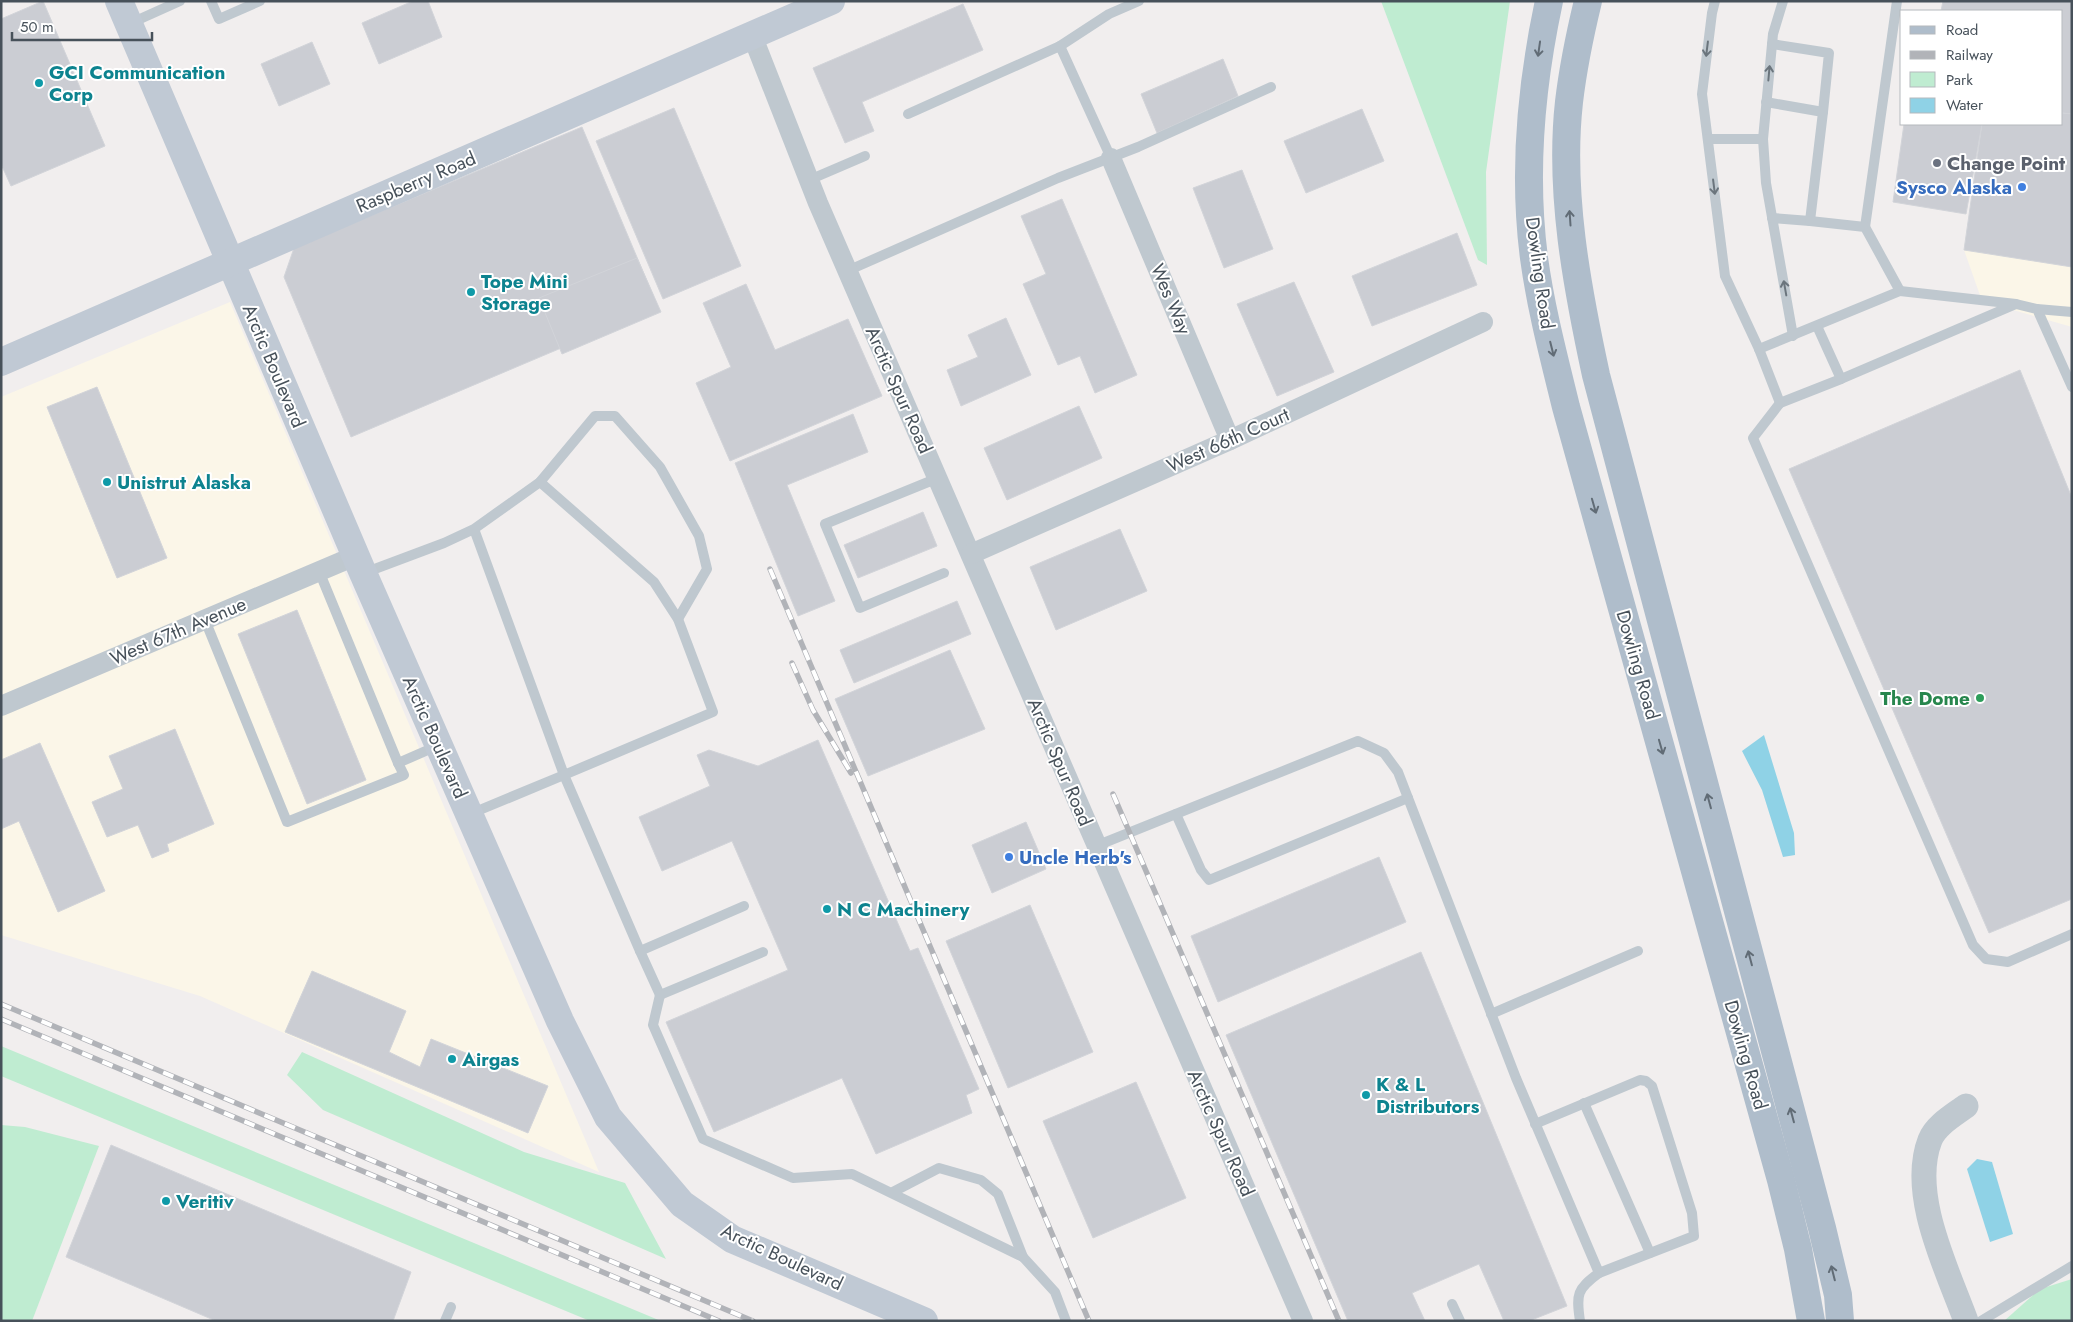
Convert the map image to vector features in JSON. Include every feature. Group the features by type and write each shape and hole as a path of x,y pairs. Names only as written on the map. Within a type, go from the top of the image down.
{"main road":[{"name":"Raspberry Road","path":"1,362 831,1"},
{"name":"Dowling Road","path":"1548,1 1534,89 1530,130 1530,191 1534,257 1546,326 1566,407 1781,1180 1798,1249 1811,1321"},
{"name":"Dowling Road","path":"1588,1 1573,75 1567,137 1572,239 1581,308 1598,384 1822,1228 1838,1295 1840,1321"},
{"name":"Arctic Boulevard","path":"124,13 359,565 560,1021 608,1118 682,1204 732,1239 924,1321"}],"street":[{"name":"Arctic Spur Road","path":"752,36 808,180 1302,1321"},
{"name":"Wes Way","path":"1111,158 1230,440"},
{"name":"West 66th Court","path":"971,554 1230,440 1483,322"},
{"name":"West 67th Avenue","path":"1,706 319,571 359,565"},
{"path":"1966,1106 1946,1120 1931,1139 1925,1164 1924,1187 1926,1210 1966,1321"}],"lane":[{"path":"124,13 180,1"},
{"path":"211,1 219,19 260,1"},
{"path":"908,114 1060,46 1109,14 1139,1"},
{"path":"1715,1 1702,94 1725,276 1759,349 1780,403"},
{"path":"1783,1 1773,34 1763,139 1766,183 1793,336"},
{"path":"1897,1 1865,228 1900,291"},
{"path":"1772,44 1829,53 1810,221"},
{"path":"1060,46 1111,158"},
{"path":"847,271 1271,87"},
{"path":"1766,102 1823,112"},
{"path":"1708,139 1763,139"},
{"path":"808,180 865,156"},
{"path":"1772,218 1865,228"},
{"path":"1759,349 1900,291 2072,312"},
{"path":"2016,304 1780,403 1753,438 1972,945 1986,959 2008,962 2072,934"},
{"path":"2037,309 2072,387"},
{"path":"1817,326 1841,379"},
{"path":"359,565 444,543 474,529 540,482 596,416 615,416 660,467 699,536 707,569 678,619"},
{"path":"938,478 824,524 860,608 944,573"},
{"path":"469,814 564,776 713,712 678,619 654,582 540,482"},
{"path":"474,529 564,776 660,996 653,1025 703,1139 792,1178 852,1174 1023,1257"},
{"path":"204,620 287,822 404,775 319,571"},
{"path":"1096,846 1358,742 1384,753 1398,772 1535,1124 1599,1273"},
{"path":"398,762 438,745"},
{"path":"1176,814 1201,870 1209,880 1408,798"},
{"path":"640,950 744,906"},
{"path":"1491,1014 1638,951"},
{"path":"660,996 763,952"},
{"path":"1535,1124 1640,1080 1646,1081 1652,1086 1692,1213 1694,1236 1599,1273 1584,1284 1577,1301 1580,1321"},
{"path":"1584,1104 1650,1253"},
{"path":"891,1193 939,1168 981,1180 998,1194 1023,1257 1055,1292 1066,1321"},
{"path":"1981,1321 2072,1266"},
{"path":"1452,1304 1460,1321"},
{"path":"446,1321 451,1308"}],"shaded area":[{"name":"Sysco Alaska","path":"2063,113 2072,114 2072,327 1982,301 1964,250 1982,125 2063,125"},
{"path":"230,302 599,1172 200,996 1,935 1,397"}],"green space":[{"path":"1381,1 1510,1 1486,172 1487,265 1478,260"},
{"path":"1,1046 661,1321 590,1321 1,1076"},
{"path":"302,1052 524,1152 625,1183 666,1259 323,1110 287,1075"},
{"path":"1,1125 25,1127 99,1146 32,1321 1,1321"},
{"path":"2072,1279 2072,1321 2004,1321 2040,1289"}],"water":[{"path":"1764,735 1794,833 1795,855 1783,857 1762,790 1742,751"},
{"path":"1977,1159 1992,1162 2013,1234 1990,1242 1967,1169"}],"building":[{"name":"GCI Communication Corp","path":"43,1 105,146 11,186 1,164 1,19"},
{"path":"413,1 428,1 442,37 379,64 362,23"},
{"name":"Change Point","path":"1943,1 2072,1 2072,114 2063,113 2063,10 1941,10"},
{"path":"963,4 983,50 862,102 874,131 845,143 813,68"},
{"path":"312,42 330,84 279,106 261,64"},
{"path":"1223,59 1238,96 1157,133 1141,94"},
{"path":"674,108 741,266 663,299 596,141"},
{"path":"1362,109 1384,161 1306,193 1284,141"},
{"name":"Sysco Alaska","path":"2063,113 2072,114 2072,267 1964,250 1982,125 2063,125"},
{"name":"Change Point","path":"1904,125 1982,125 1966,214 1893,202"},
{"name":"Tope Mini Storage","path":"582,127 658,307 351,437 284,277 294,248"},
{"path":"1242,170 1273,249 1224,268 1193,188"},
{"path":"1062,199 1137,375 1095,393 1080,356 1058,365 1023,284 1046,274 1021,216"},
{"path":"1457,233 1477,285 1372,326 1352,276"},
{"path":"637,258 661,312 562,354 539,298"},
{"path":"1294,282 1334,372 1277,396 1237,304"},
{"path":"746,284 775,350 848,319 882,396 730,461 696,383 731,367 703,303"},
{"path":"1006,318 1031,375 961,406 947,370 978,357 968,335"},
{"name":"The Dome","path":"2020,370 2072,498 2072,899 1989,933 1789,469"},
{"name":"Unistrut Alaska","path":"97,387 167,558 117,578 47,407"},
{"path":"1079,406 1102,458 1007,500 984,448"},
{"path":"853,414 868,452 787,485 835,601 798,616 735,463"},
{"path":"923,512 937,546 858,578 844,545"},
{"path":"1120,529 1147,591 1056,630 1030,567"},
{"path":"957,601 971,634 854,683 840,650"},
{"path":"297,610 366,780 307,804 238,634"},
{"path":"950,650 985,729 868,776 835,699"},
{"path":"175,729 214,824 167,844 169,851 152,858 138,825 107,837 92,802 123,789 109,756"},
{"name":"N C Machinery","path":"818,740 910,951 918,948 979,1089 966,1095 972,1113 876,1154 842,1078 714,1132 666,1022 788,970 732,841 662,871 639,817 710,786 697,755 709,750 758,766"},
{"path":"40,743 105,891 58,912 19,821 1,829 1,760"},
{"name":"Uncle Herb's","path":"1026,822 1046,869 992,893 972,845"},
{"path":"1379,857 1406,922 1218,1002 1191,936"},
{"path":"1030,905 1093,1052 1008,1088 946,941"},
{"name":"K & L Distributors","path":"1421,952 1567,1306 1529,1321 1504,1321 1479,1264 1412,1293 1425,1321 1348,1321 1226,1035"},
{"name":"Airgas","path":"312,971 406,1011 389,1052 420,1067 431,1039 548,1086 528,1133 285,1032"},
{"path":"1136,1082 1186,1198 1093,1238 1043,1121"},
{"name":"Veritiv","path":"111,1145 411,1272 393,1321 216,1321 66,1257"}],"railway":[{"path":"770,569 1089,1321"},
{"path":"792,663 813,710 851,773"},
{"path":"1113,794 1339,1321"},
{"path":"1,1004 753,1321"},
{"path":"1,1019 719,1321"}],"place":[{"name":"GCI Communication Corp","path":"39,83"},
{"name":"Change Point","path":"1937,163"},
{"name":"Sysco Alaska","path":"2022,187"},
{"name":"Tope Mini Storage","path":"471,292"},
{"name":"Unistrut Alaska","path":"107,482"},
{"name":"The Dome","path":"1980,698"},
{"name":"Uncle Herb's","path":"1009,857"},
{"name":"N C Machinery","path":"827,909"},
{"name":"Airgas","path":"452,1059"},
{"name":"K & L Distributors","path":"1366,1095"},
{"name":"Veritiv","path":"166,1201"}]}
